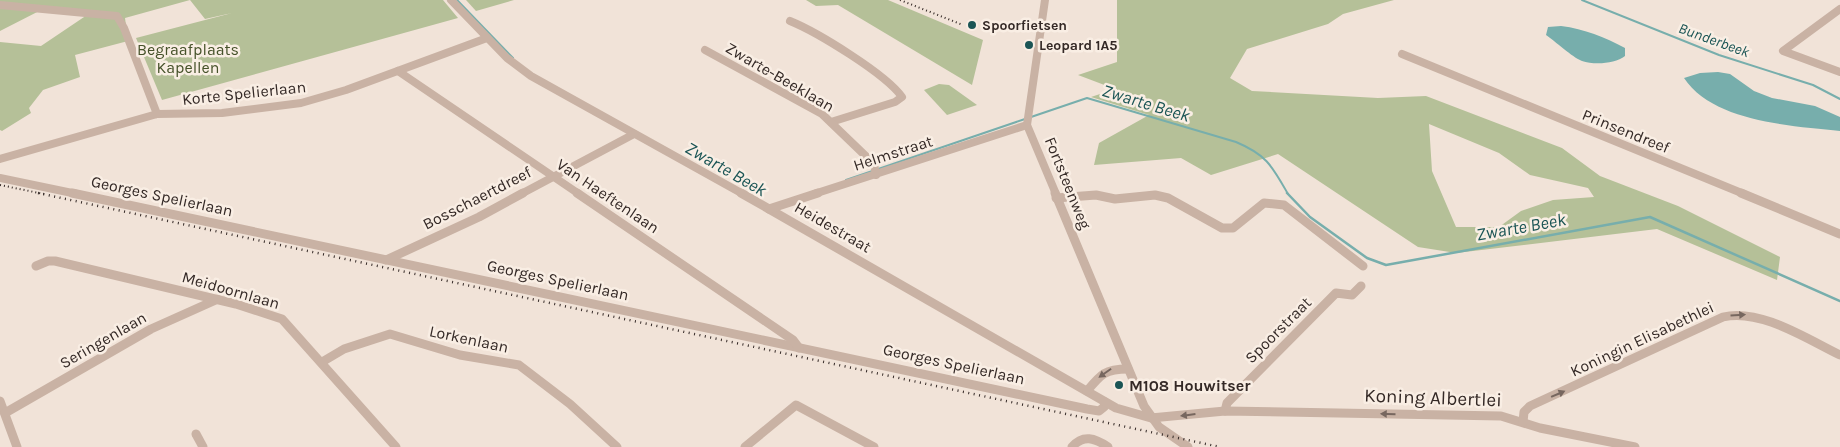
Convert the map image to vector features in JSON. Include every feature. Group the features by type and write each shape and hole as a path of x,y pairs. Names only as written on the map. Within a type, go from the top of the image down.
{"street":[{"name":"Heidestraat","path":"452,0 507,58 532,76 769,209 1116,408 1144,418 1225,411"},
{"name":"Fortsteenweg","path":"1045,0 1027,125 1128,369 1151,418"},
{"path":"0,5 117,16 124,28 157,114"},
{"path":"1840,9 1783,51 1840,72"},
{"path":"790,21 804,27 881,76 902,97 895,102 831,122"},
{"name":"Korte Spelierlaan","path":"0,159 157,114 222,113 301,103 323,98 487,38"},
{"name":"Zwarte-Beeklaan","path":"705,50 822,114 874,164 876,175"},
{"name":"Prinsendreef","path":"1402,54 1840,234"},
{"name":"Van Haeftenlaan","path":"398,71 793,340 800,348"},
{"name":"Helmstraat","path":"769,209 1027,125"},
{"name":"Bosschaertdreef","path":"386,260 479,217 634,134"},
{"name":"Georges Spelierlaan","path":"0,178 1087,409 1099,411 1104,407 1105,402"},
{"path":"1056,198 1096,195 1115,199 1155,195 1168,198 1222,228 1234,228 1264,203 1284,205 1363,266"},
{"name":"Meidoornlaan","path":"36,266 48,261 55,261 218,299 282,319 396,447"},
{"name":"Spoorstraat","path":"1225,411 1228,403 1336,293 1352,295 1361,286"},
{"name":"Seringenlaan","path":"5,413 151,329 218,299"},
{"name":"Koningin Elisabethlei","path":"1523,422 1524,412 1530,406 1722,317 1736,314 1763,319 1840,355"},
{"name":"Lorkenlaan","path":"322,362 344,349 390,334 460,355 519,365 570,404 617,447"},
{"path":"1087,390 1100,375 1110,368 1128,369"},
{"path":"0,401 17,447"},
{"path":"745,447 796,406 874,447"},
{"name":"Koning Albertlei","path":"1225,411 1501,416 1540,428 1635,447"},
{"path":"1151,418 1158,427 1188,447"},
{"path":"196,434 203,447"},
{"path":"1072,447 1084,437 1100,441 1108,447"}],"green space":[{"path":"0,0 190,0 125,18 128,41 75,55 80,77 43,90 29,108 31,113 2,131 0,130 0,42 41,46 90,13 45,8 0,31"},
{"name":"Begraafplaats Kapellen","path":"190,0 443,0 458,18 162,100 136,38 232,13 205,19"},
{"path":"466,0 514,0 476,11"},
{"path":"806,0 888,0 983,40 972,85 838,5 816,6"},
{"path":"1117,0 1394,0 1343,14 1328,24 1247,49 1230,78 1252,91 1378,98 1426,96 1562,148 1600,176 1678,206 1780,257 1777,280 1657,229 1456,253 1418,247 1278,154 1211,175 1181,158 1094,165 1099,143 1149,115 1091,97 1115,89 1078,75 1117,62","holes":["1429,124 1499,153 1530,175 1588,188 1594,197 1553,200 1521,211 1499,227 1456,227 1432,171"]},
{"path":"939,84 949,85 977,105 947,115 924,90"}],"water":[{"path":"1561,26 1586,31 1610,40 1625,48 1625,56 1616,61 1604,63 1582,61 1546,35 1548,27"},
{"path":"1718,72 1730,74 1754,91 1772,98 1815,106 1840,117 1840,131 1777,124 1733,113 1697,93 1684,78 1700,73"}],"waterway":[{"name":"Zwarte Beek","path":"457,0 513,58"},
{"name":"Bunderbeek","path":"1582,0 1719,55 1813,85 1840,99"},
{"name":"Zwarte Beek","path":"1031,117 1087,98 1236,142 1255,152 1268,162 1288,194"},
{"name":"Zwarte Beek","path":"846,180 1025,119"},
{"name":"Zwarte Beek","path":"1287,193 1310,217 1367,258 1386,265 1650,217 1840,301"}],"railway":[{"path":"900,0 963,25"},
{"path":"0,185 44,194"},
{"path":"38,193 1220,447"}],"place":[{"name":"Spoorfietsen","path":"972,25"},
{"name":"Leopard 1A5","path":"1029,45"},
{"name":"M108 Houwitser","path":"1119,385"}]}
